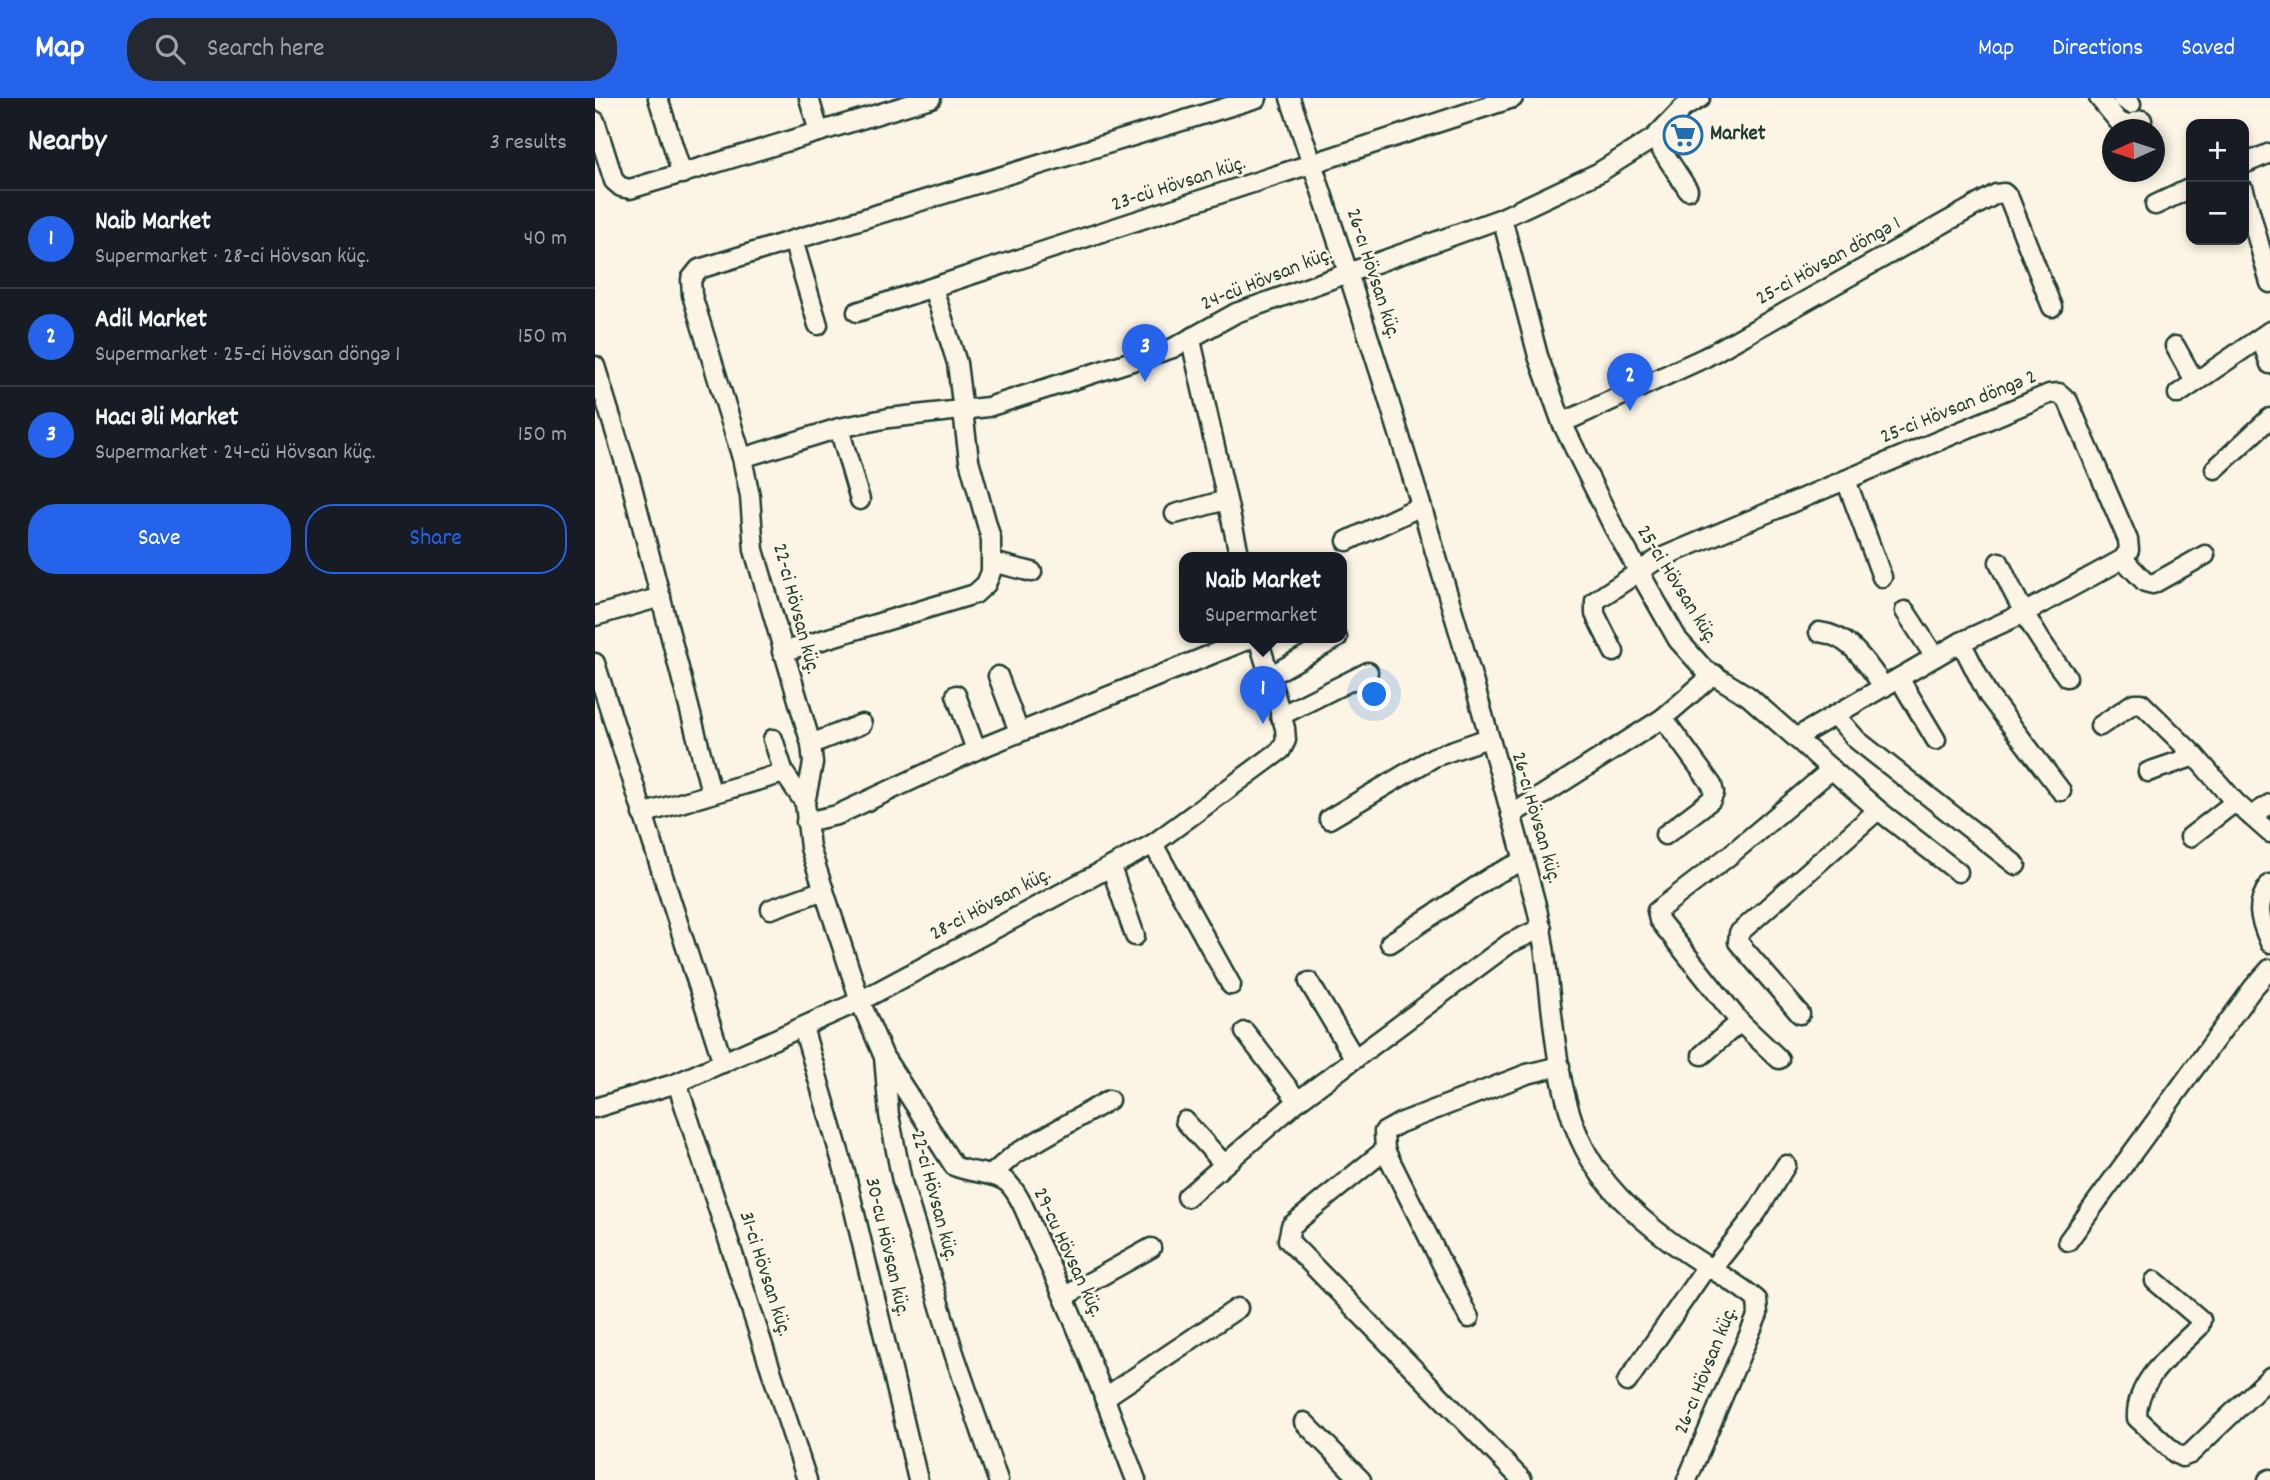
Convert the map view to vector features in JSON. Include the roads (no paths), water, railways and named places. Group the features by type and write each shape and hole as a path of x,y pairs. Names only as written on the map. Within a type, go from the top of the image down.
{"street":[{"path":"659,98 682,174"},
{"path":"809,98 819,132"},
{"path":"595,121 614,181 621,187 630,189 931,98"},
{"name":"22-ci Hövsan küç.","path":"998,1480 954,1353 901,1181 889,1115 884,1057 860,1001 810,848 805,803 813,763 811,744 754,550 750,496 742,458 692,295 691,279 699,269 1257,98"},
{"name":"26-cı Hövsan küç.","path":"1290,98 1348,271 1421,506 1511,815 1542,928 1568,1107 1593,1165 1633,1210 1709,1268 1757,1300 1758,1314 1687,1480"},
{"name":"23-cü Hövsan küç.","path":"857,312 1313,166 1513,98"},
{"name":"24-cü Hövsan küç.","path":"742,458 839,428 916,412 963,411 988,407 1173,348 1191,340 1217,321 1348,271 1502,218 1598,173 1654,138 1683,108 1700,98"},
{"path":"2099,98 2116,119"},
{"path":"1654,138 1688,190"},
{"path":"2249,163 2269,157"},
{"path":"2155,205 2186,190"},
{"name":"25-ci Hövsan döngə 1","path":"1562,423 1704,358 1996,194 2004,193 2009,198 2052,307"},
{"path":"2249,208 2270,283"},
{"name":"25-ci Hövsan küç.","path":"1502,218 1538,356 1562,423 1638,572 1678,640 1692,659 1748,696 1878,810 1958,872"},
{"path":"793,240 818,325"},
{"path":"782,652 975,594 986,584 992,562 991,539 969,460 957,363 933,288"},
{"path":"2178,394 2266,335 2270,364"},
{"path":"1191,340 1239,552"},
{"path":"2175,345 2195,382"},
{"path":"595,366 630,479 711,792"},
{"name":"25-ci Hövsan döngə 2","path":"1614,652 1593,607 1595,601 1658,559 2049,394 2059,394 2068,401 2129,540 2129,550 2123,559"},
{"path":"2215,469 2270,418"},
{"path":"839,428 860,500"},
{"path":"1846,480 1882,577"},
{"path":"1175,514 1226,500"},
{"path":"1347,541 1421,506"},
{"path":"1797,737 1961,642 2022,614 2123,559 2145,582 2153,584 2205,555"},
{"path":"992,562 1032,572"},
{"path":"1999,562 2022,614 2067,677"},
{"path":"595,615 661,597"},
{"path":"1905,611 1935,657"},
{"path":"1819,632 1835,634 1847,640 1891,682 1936,740"},
{"path":"1961,642 1988,695 2061,790"},
{"path":"806,822 837,815 976,750 1240,643"},
{"name":"28-ci Hövsan küç.","path":"595,1108 677,1083 860,1001 1153,844 1272,759 1286,740 1259,643"},
{"path":"1268,677 1328,643"},
{"path":"595,663 603,716 642,814 723,1063"},
{"path":"1280,716 1367,672"},
{"path":"1511,815 1663,718 1714,674"},
{"path":"998,676 1020,733"},
{"path":"956,695 976,750"},
{"path":"2100,726 2134,703 2141,704 2195,756 2235,802 2270,833"},
{"path":"1835,715 1857,740 2017,865"},
{"path":"1663,718 1712,785 1714,793 1711,800 1665,835"},
{"path":"811,744 862,724"},
{"path":"773,738 785,773 805,803"},
{"path":"1329,819 1434,757 1488,738"},
{"path":"2148,772 2195,756"},
{"path":"1779,1059 1740,1022 1659,920 1657,911 1730,855 1832,769"},
{"path":"642,814 711,792 785,773"},
{"path":"2190,837 2235,802"},
{"path":"2251,816 2270,804"},
{"path":"1800,1014 1738,942 1739,933 1878,810"},
{"path":"1153,844 1231,985"},
{"path":"1390,943 1494,875 1523,861"},
{"path":"1111,867 1135,936"},
{"path":"2270,884 2258,907 2260,922 2270,943"},
{"path":"771,909 824,890"},
{"path":"1187,1197 1298,1101 1510,943 1542,928"},
{"path":"2068,1241 2270,969"},
{"path":"1309,982 1355,1059"},
{"path":"1702,1055 1740,1022"},
{"name":"30-cu Hövsan küç.","path":"803,1027 846,1176 918,1480"},
{"path":"1245,1032 1298,1101"},
{"path":"884,1057 954,1166 972,1174 992,1174 1015,1154 1109,1100"},
{"path":"1469,1318 1385,1150 1384,1132 1399,1123 1527,1074 1560,1066"},
{"name":"31-ci Hövsan küç.","path":"677,1083 807,1480"},
{"path":"1185,1121 1224,1164"},
{"path":"1385,1150 1291,1226 1288,1240 1522,1480"},
{"path":"1627,1382 1709,1268 1757,1212 1786,1166"},
{"name":"29-cu Hövsan küç.","path":"992,1174 1008,1183 1018,1199 1065,1296 1136,1480"},
{"path":"1065,1296 1151,1248"},
{"path":"2155,1281 2201,1321 2199,1327 2157,1368 2137,1409 2137,1418 2175,1453 2182,1457 2190,1454 2270,1377"},
{"path":"1104,1398 1238,1308"},
{"path":"1304,1422 1361,1480"}],"place":[{"name":"Market","path":"1683,135"},
{"name":"Hacı Əli Market","path":"1145,382"},
{"name":"Adil Market","path":"1630,411"},
{"name":"Naib Market","path":"1263,724"}]}
